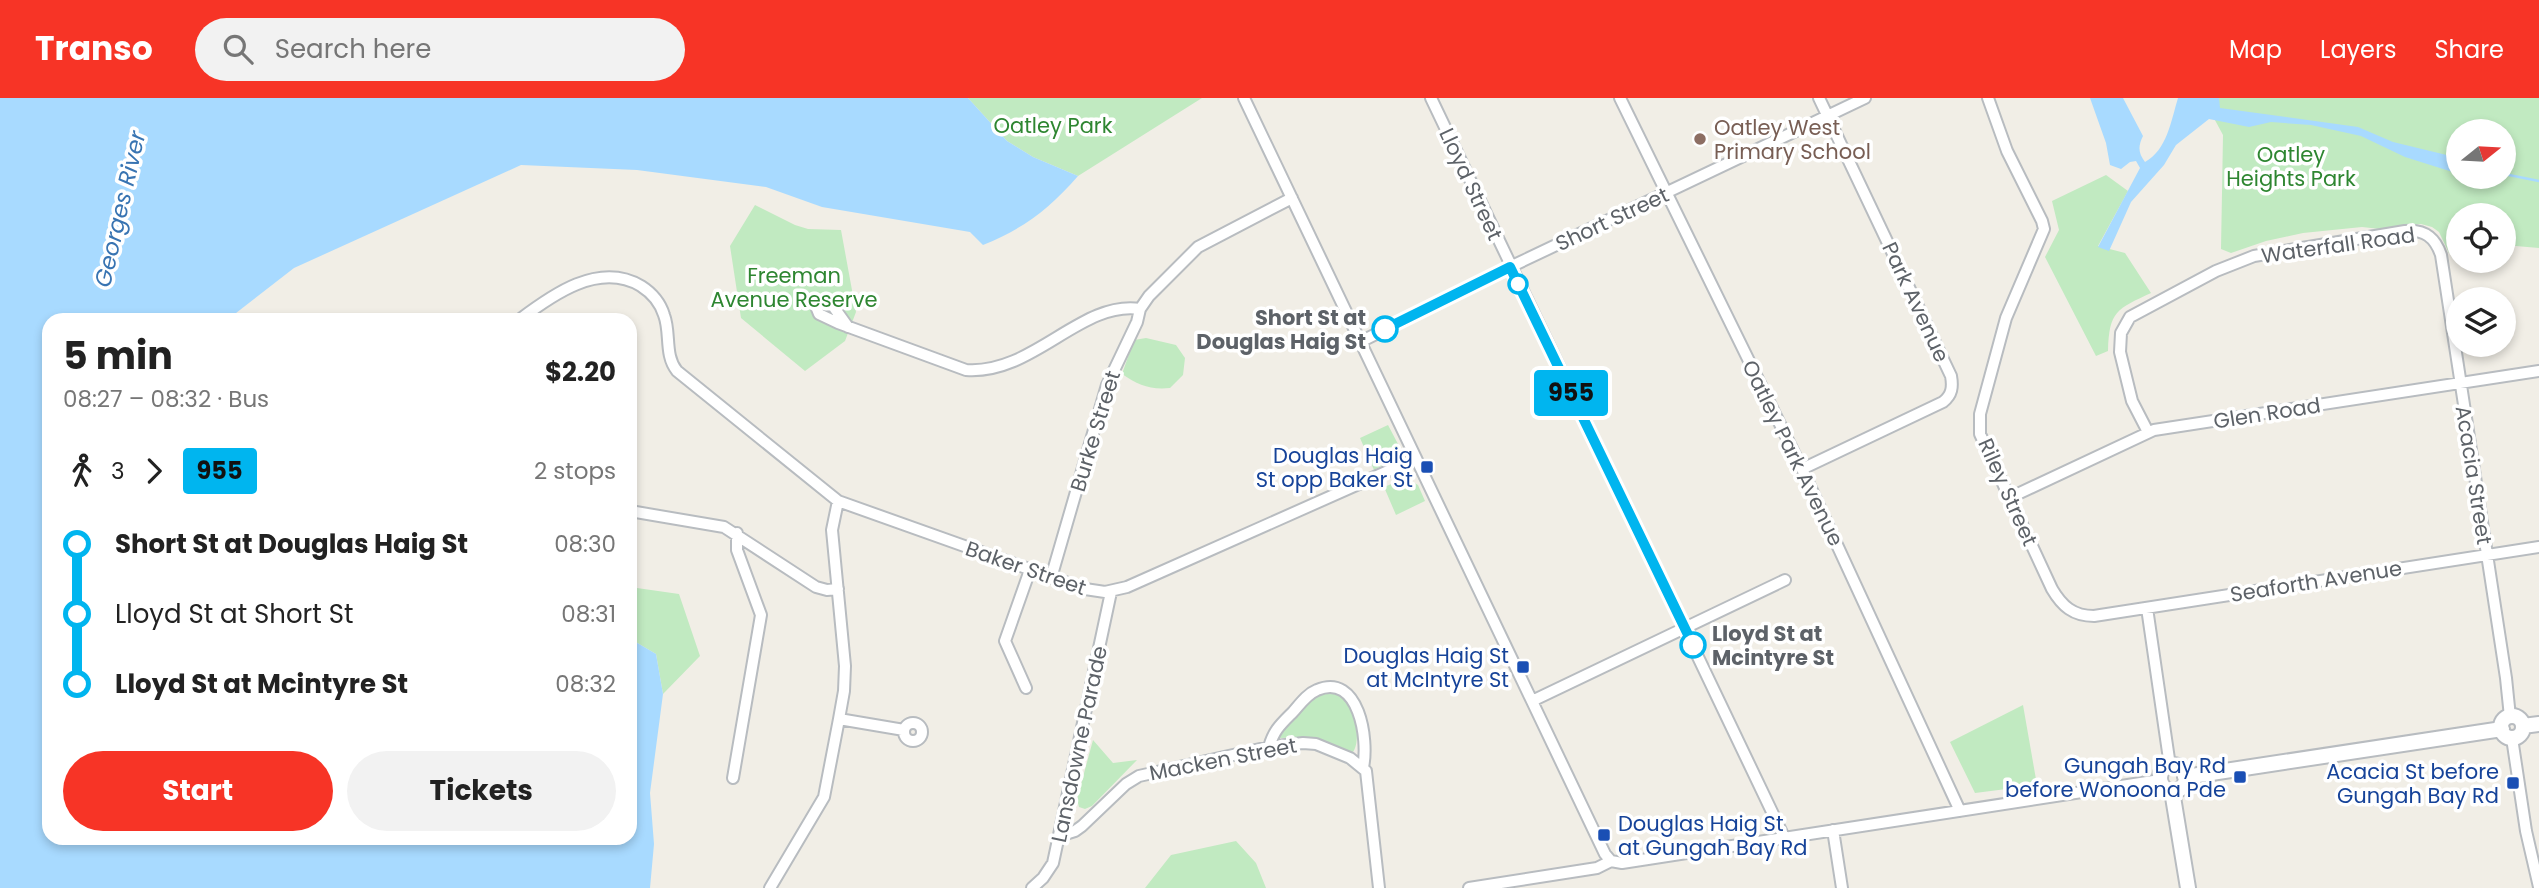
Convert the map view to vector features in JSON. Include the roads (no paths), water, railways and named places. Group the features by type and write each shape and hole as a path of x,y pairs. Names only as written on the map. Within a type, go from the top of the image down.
{"street":[{"path":"1244,98 1415,459 1605,854 1611,861"},
{"name":"Lloyd Street","path":"1431,98 1784,837"},
{"name":"Oatley Park Avenue","path":"1620,98 1802,469 1960,811"},
{"name":"Park Avenue","path":"1802,469 1943,402 1953,388 1951,376 1819,98"},
{"name":"Short Street","path":"1360,342 1510,267 1865,98"},
{"name":"Riley Street","path":"1989,98 2007,151 2043,225 2044,233 2006,318 1979,420 1982,440 2057,597 2066,608 2094,616"},
{"name":"Burke Street","path":"1051,578 1107,385 1137,322 1140,309 1149,296 1198,247 1292,198"},
{"name":"Waterfall Road","path":"2148,432 2132,401 2120,352 2123,326 2135,314 2216,271 2261,254 2405,231 2421,232 2430,236"},
{"name":"Acacia Street","path":"2430,236 2441,255 2487,555 2508,728 2539,887"},
{"name":"Baker Street","path":"528,313 547,299 580,283 606,278 628,280 647,290 660,304 665,316 670,359 677,371 838,501 1093,591 1111,592 1127,587 1415,459"},
{"path":"848,327 966,370 981,372 1015,362 1106,312 1126,307 1140,309"},
{"name":"Glen Road","path":"2009,498 2148,432 2539,371"},
{"path":"770,888 824,797 839,719 845,672 832,530 838,501"},
{"path":"637,512 715,524 737,533 816,587 838,589"},
{"path":"733,778 761,615 737,550 737,533"},
{"name":"Seaforth Avenue","path":"2094,616 2539,547"},
{"path":"1026,688 1005,641 1030,570"},
{"path":"1532,701 1785,580"},
{"name":"Lansdowne Parade","path":"1032,888 1048,871 1059,836 1111,592"},
{"path":"2147,608 2170,766"},
{"path":"1269,747 1274,731 1311,693 1327,687 1337,688 1357,707 1365,749 1363,767 1368,777 1378,888"},
{"path":"839,719 904,730"},
{"path":"2185,777 2508,728 2520,719 2523,726 2539,724"},
{"name":"Macken Street","path":"1059,836 1082,826 1126,784 1139,776 1292,743 1317,744 1350,758 1363,767"},
{"path":"2170,766 2178,766 2185,777 2182,787 2172,791 2166,789 2160,780 2163,769 2170,766"},
{"path":"1469,888 1597,868 1611,861 1622,863 2160,780"},
{"path":"2172,791 2188,888"},
{"path":"1833,830 1842,888"}],"water":[{"name":"Georges River","path":"0,98 968,98 1007,141 1033,157 1078,176 1057,199 1035,216 983,245 970,232 822,207 766,187 637,170 521,165 294,268 236,313 42,313 42,845 637,845 637,643 656,654 663,694 650,793 654,844 650,888 0,888"},
{"path":"2090,98 2123,98 2143,136 2140,149 2145,162 2163,143 2178,98 2219,98 2220,108 2358,127 2393,142 2446,155 2446,170 2405,157 2361,136 2311,125 2271,122 2249,127 2209,119 2176,145 2164,165 2131,202 2109,251 2098,247 2140,168 2136,161 2121,169 2110,165 2106,143"}],"waterway":[{"path":"2516,176 2539,181"}],"place":[{"name":"Oatley West Primary School","path":"1700,139"},
{"name":"Short St at Douglas Haig St","path":"1385,329"},
{"name":"Douglas Haig St opp Baker St","path":"1427,467"},
{"name":"Lloyd St at Mcintyre St","path":"1693,645"},
{"name":"Douglas Haig St at McIntyre St","path":"1523,667"},
{"name":"Gungah Bay Rd before Wonoona Pde","path":"2240,777"},
{"name":"Acacia St before Gungah Bay Rd","path":"2513,783"},
{"name":"Douglas Haig St at Gungah Bay Rd","path":"1604,835"}],"park label":[{"name":"Oatley Park","path":"1053,125"},
{"name":"Oatley Heights Park","path":"2291,166"},
{"name":"Freeman Avenue Reserve","path":"794,287"}]}
